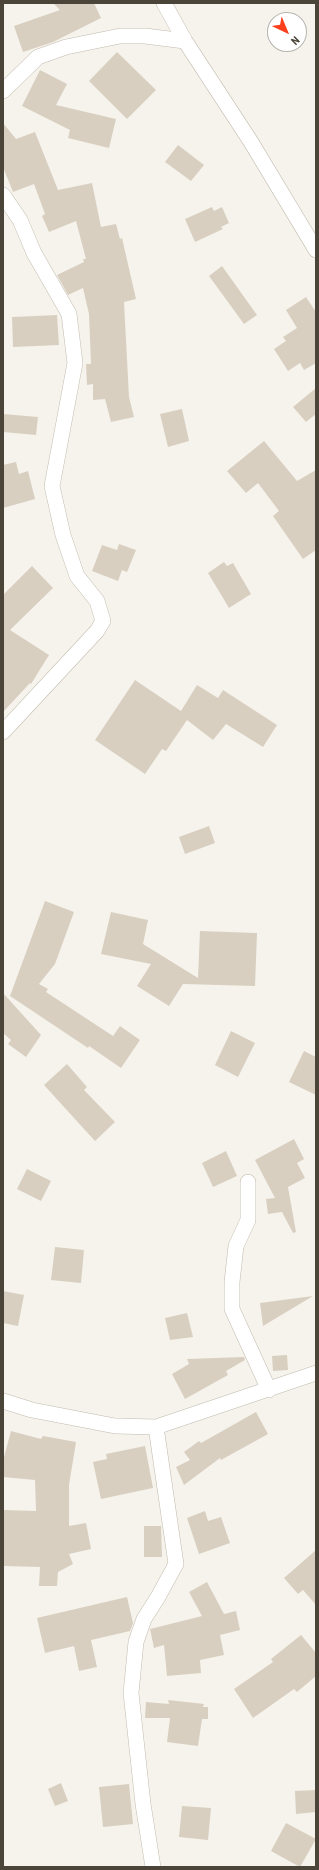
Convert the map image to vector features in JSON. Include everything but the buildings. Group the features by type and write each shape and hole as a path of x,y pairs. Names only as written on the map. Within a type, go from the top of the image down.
{"street":[{"path":"164,3 185,41 251,142 316,250"},
{"path":"3,91 38,57 66,47 120,36 145,36 185,41"},
{"path":"3,195 20,220 34,253 69,314 75,363 52,486 63,535 77,576 97,601 103,621 98,631 3,732"},
{"path":"248,1182 248,1220 236,1246 232,1282 232,1309 269,1390"},
{"path":"3,1401 32,1410 115,1426 156,1428 316,1373"},
{"path":"152,1867 143,1804 131,1693 136,1642 144,1619 176,1564 156,1428"}]}
